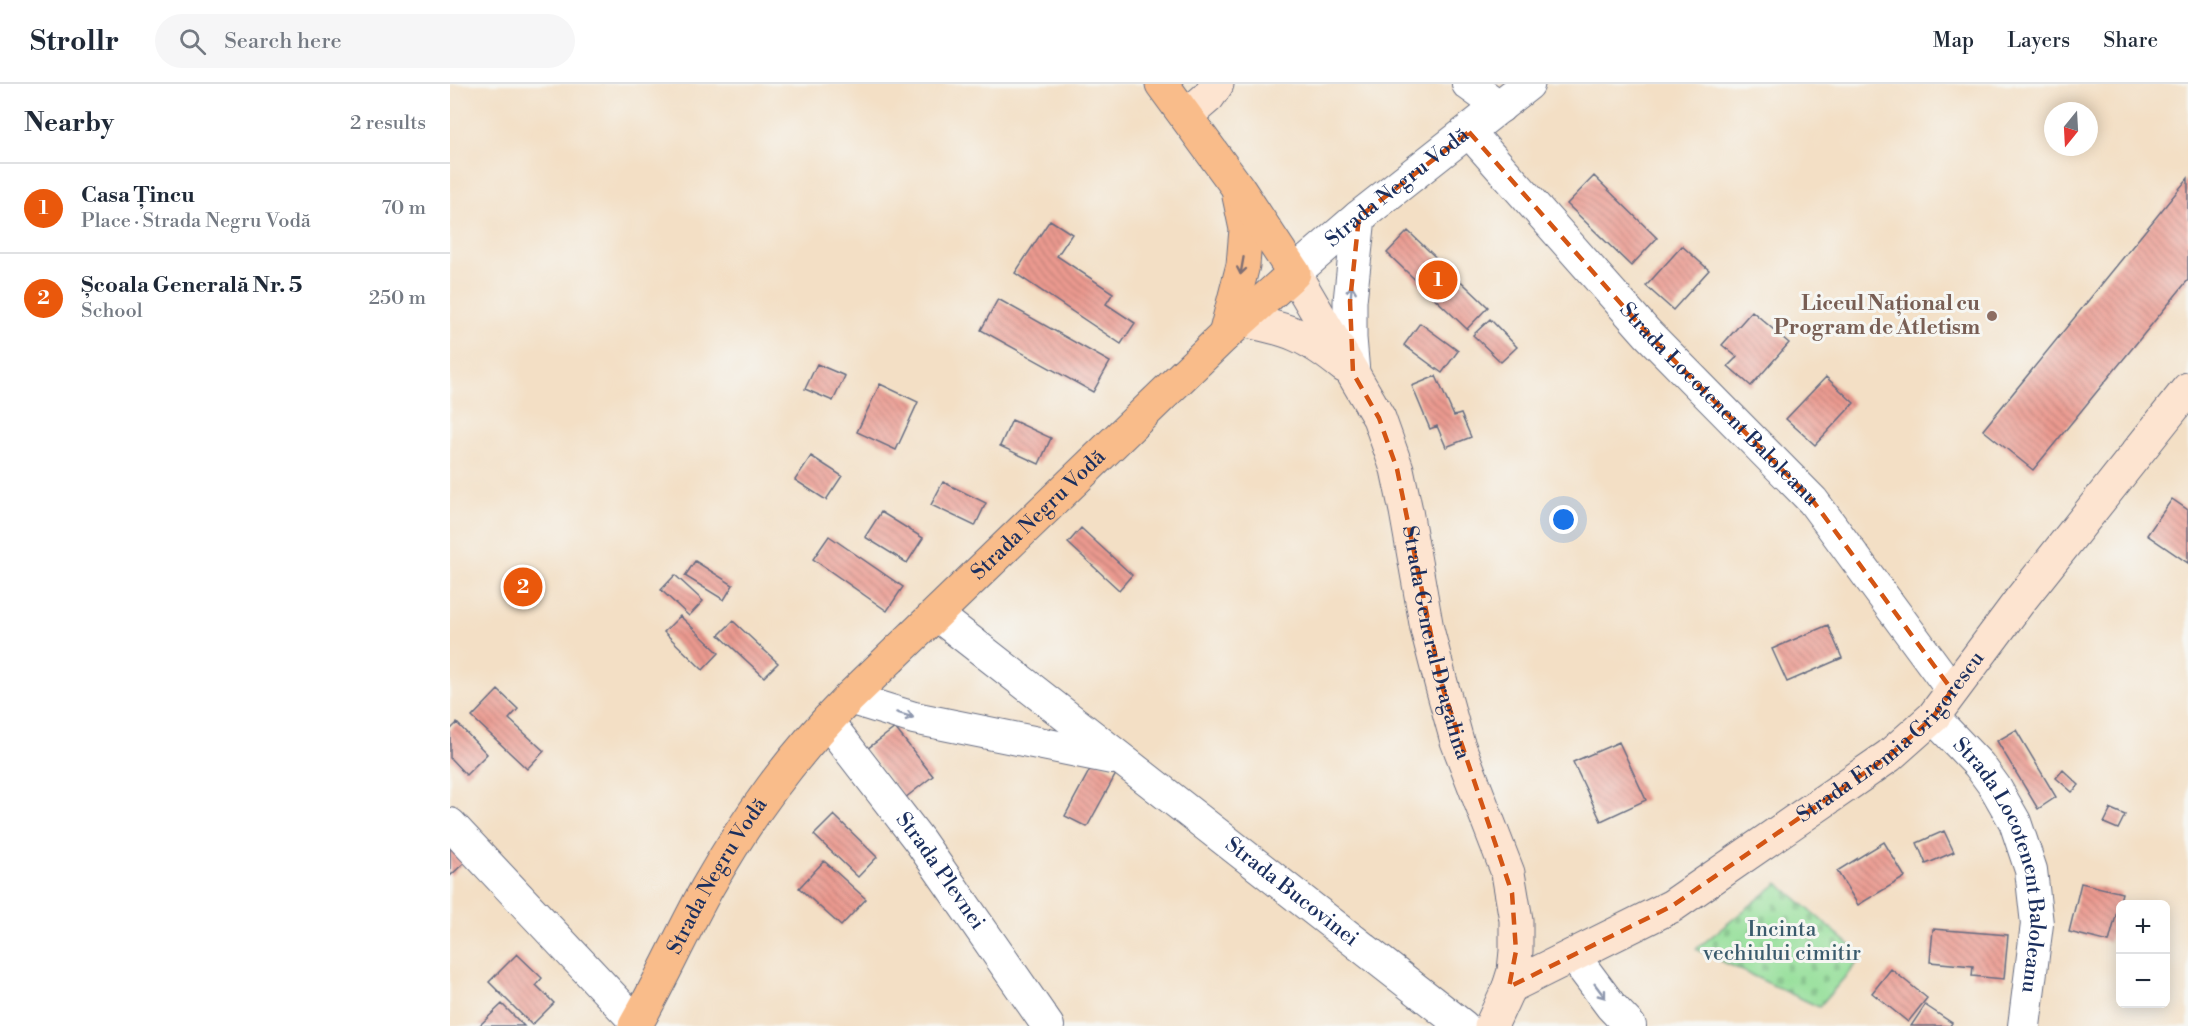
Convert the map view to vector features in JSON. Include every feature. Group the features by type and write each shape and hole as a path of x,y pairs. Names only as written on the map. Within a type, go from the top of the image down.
{"main road":[{"path":"1162,84 1238,188 1294,273"},
{"path":"1186,116 1208,97 1216,84"},
{"path":"1238,188 1246,229 1233,328 1280,328 1303,337 1353,373"},
{"name":"Strada Negru Vodă","path":"636,1024 706,889 738,835 767,792 838,709 1233,328 1294,273"},
{"name":"Strada General Dragalina","path":"1294,273 1379,418 1397,469 1425,618 1457,741 1508,873 1516,920 1514,971 1491,1026"},
{"name":"Strada Eremia Grigorescu","path":"1509,987 1672,906 1889,756 1933,717 2021,600 2188,389"}],"street":[{"path":"1468,84 1500,107"},
{"name":"Strada Negru Vodă","path":"1294,273 1359,218 1528,84"},
{"name":"Strada Locotenent Baloleanu","path":"1469,132 1647,333 1813,501 1952,690"},
{"path":"1353,373 1350,300 1359,218"},
{"name":"Strada Bucovinei","path":"937,615 1463,1026"},
{"name":"Strada Bucovinei","path":"838,709 914,718 1119,759"},
{"name":"Strada Plevnei","path":"838,709 919,840 1048,1026"},
{"name":"Strada Locotenent Baloleanu","path":"1933,717 1979,765 1995,787 2015,822 2031,870 2037,924 2024,1026"},
{"path":"450,824 636,1024"},
{"path":"1573,955 1611,1006 1630,1026"}],"highlighted area":[{"path":"1469,132 1647,333 1813,501 1952,690 1933,717 1889,756 1672,906 1509,987 1516,951 1512,893 1441,683 1397,469 1379,418 1353,373 1350,301 1359,217"}],"green space":[{"name":"Incinta vechiului cimitir","path":"1778,883 1863,956 1819,1007 1696,949"}],"building":[{"path":"1594,176 1657,238 1631,266 1567,204"},
{"path":"2188,178 2188,280 2033,470 1983,430"},
{"path":"1050,220 1072,234 1057,256 1113,293 1106,304 1135,323 1121,344 1015,273"},
{"path":"1408,231 1488,307 1467,329 1387,253"},
{"path":"1682,246 1709,270 1673,310 1646,286"},
{"path":"998,299 1110,362 1093,392 981,330"},
{"path":"1752,311 1789,343 1751,386 1728,366 1737,357 1722,345"},
{"path":"1490,319 1517,347 1501,362 1473,335"},
{"path":"1420,323 1458,351 1442,373 1404,345"},
{"path":"817,364 845,376 833,401 805,389"},
{"path":"1436,376 1454,416 1461,414 1471,437 1446,447 1437,426 1430,429 1412,386"},
{"path":"1826,377 1854,403 1815,445 1786,419"},
{"path":"880,384 918,402 896,450 857,432"},
{"path":"1012,420 1051,438 1039,464 1000,446"},
{"path":"811,456 842,476 826,500 795,480"},
{"path":"943,482 986,503 975,526 931,505"},
{"path":"2172,499 2188,510 2188,563 2147,535"},
{"path":"881,512 923,538 907,563 865,537"},
{"path":"1081,528 1132,575 1119,590 1068,543"},
{"path":"829,536 903,587 887,611 813,559"},
{"path":"695,561 733,585 724,600 685,576"},
{"path":"675,575 703,601 689,616 661,590"},
{"path":"680,616 719,653 703,670 664,632"},
{"path":"733,621 778,663 764,677 719,635"},
{"path":"1828,625 1842,658 1787,682 1772,649"},
{"path":"498,690 518,709 509,719 544,751 527,769 472,717"},
{"path":"457,723 487,754 466,775 450,758 450,730"},
{"path":"895,728 933,776 905,798 867,749"},
{"path":"2016,730 2056,797 2038,809 1997,741"},
{"path":"1619,742 1646,800 1601,821 1573,762"},
{"path":"1095,760 1117,772 1087,827 1065,816"},
{"path":"2063,770 2079,785 2072,792 2056,778"},
{"path":"2111,809 2125,815 2118,829 2104,823"},
{"path":"834,815 877,857 858,877 814,835"},
{"path":"1944,831 1954,852 1926,864 1917,843"},
{"path":"1884,842 1905,877 1858,905 1837,871"},
{"path":"450,846 465,862 450,876"},
{"path":"824,861 866,899 841,926 799,888"},
{"path":"2081,883 2122,893 2120,900 2116,900 2116,916 2109,942 2069,932"},
{"path":"1933,929 2008,935 2004,979 1972,976 1973,966 1930,962"},
{"path":"517,954 542,978 536,985 554,1003 532,1025 489,982"},
{"path":"1891,969 1927,998 1908,1022 1872,993"},
{"path":"502,1004 524,1026 479,1026"},
{"path":"1925,1005 1952,1023 1950,1026 1911,1026"}],"place":[{"name":"Casa Țincu","path":"1438,280"},
{"name":"Liceul Național cu Program de Atletism","path":"1992,316"},
{"name":"Școala Generală Nr. 5","path":"523,587"}]}
